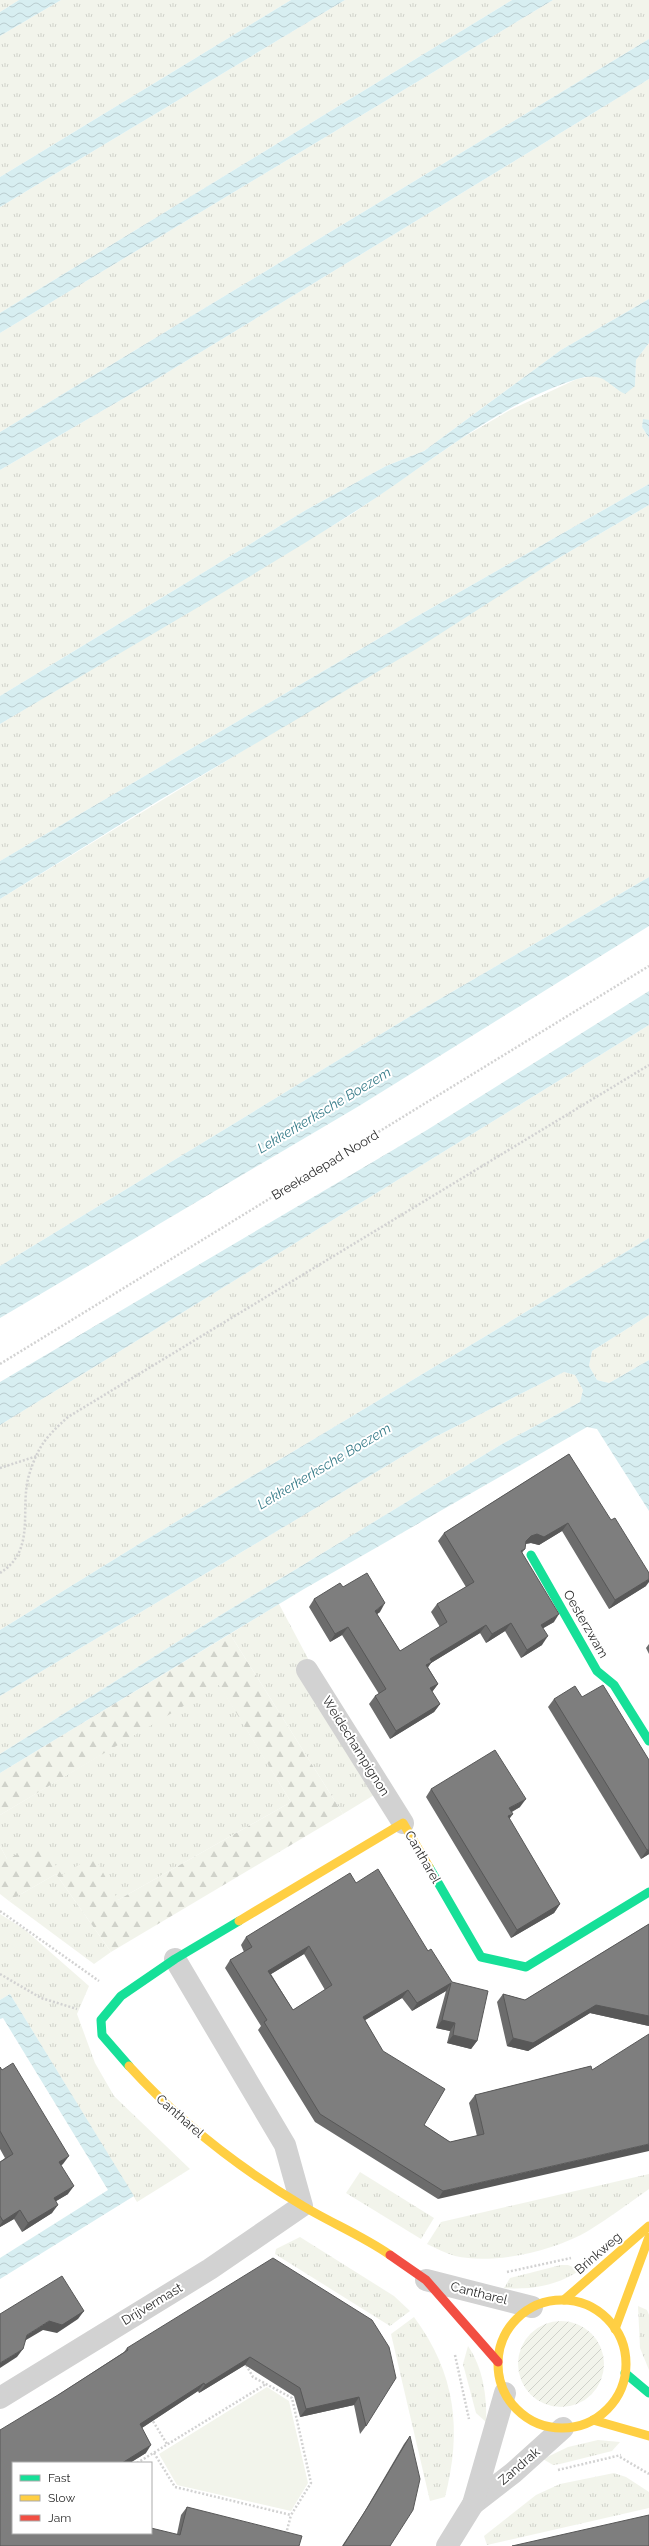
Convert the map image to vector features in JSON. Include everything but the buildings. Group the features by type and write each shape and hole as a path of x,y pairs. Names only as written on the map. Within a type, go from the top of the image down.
{"street":[{"name":"Oesterzwam","path":"531,1555 586,1648 597,1670 614,1685 649,1741"},
{"name":"Weidechampignon","path":"307,1670 375,1775 402,1822"},
{"name":"Cantharel","path":"498,2362 426,2280 387,2253 302,2206 226,2156 158,2098 102,2035 101,2020 117,2001 175,1959 402,1822 481,1957 526,1967 649,1892"},
{"path":"175,1959 285,2145 302,2206"},
{"name":"Drijvermast","path":"0,2398 210,2269 302,2206"},
{"name":"Brinkweg","path":"564,2300 649,2226"},
{"path":"615,2328 649,2237"},
{"name":"Cantharel","path":"426,2280 532,2307"},
{"path":"564,2300 579,2302 593,2308 605,2317 615,2328 622,2342 625,2373 614,2400 592,2420 563,2428 536,2422 523,2415 505,2393 501,2383 498,2362 499,2350 508,2330 522,2313 542,2303 564,2300"},
{"path":"625,2373 649,2393"},
{"name":"Zandrak","path":"447,2546 473,2504 505,2393"},
{"path":"592,2420 649,2436"},
{"name":"Zandrak","path":"473,2504 513,2473 563,2428"}],"path":[{"name":"Breekadepad Noord","path":"0,1364 649,966"},
{"path":"0,1573 18,1557 25,1536 29,1477 44,1439 68,1417 649,1065"},
{"path":"0,1468 37,1456"},
{"path":"0,1911 97,1979 117,2001"},
{"path":"0,1974 42,1998 78,2009 101,2020"},
{"name":"Brinkweg","path":"506,2272 571,2258"},
{"path":"455,2355 470,2421"},
{"path":"243,2360 253,2377 292,2398 311,2483 291,2515 285,2538"},
{"path":"139,2462 266,2384"},
{"path":"150,2417 167,2444"},
{"path":"154,2452 175,2487 291,2515"},
{"path":"620,2457 649,2474"}],"green space":[{"path":"0,0 19,0 0,12"},
{"path":"61,0 291,0 0,177 0,36"},
{"path":"345,0 512,0 0,313 0,207"},
{"path":"553,0 649,0 649,39 0,432 0,333"},
{"path":"649,79 649,299 561,350 424,451 386,466 306,510 0,696 0,470 145,386"},
{"path":"649,343 649,420 643,420 642,427 649,438 649,484 400,626 0,861 0,724 352,514 462,438 510,410 577,379 593,376 607,379 615,388 635,386 636,360"},
{"path":"649,505 649,877 409,1017 0,1266 0,899 557,559"},
{"path":"649,1025 649,1238 139,1544 0,1630 0,1425"},
{"path":"649,1315 649,1360 609,1383 597,1380 589,1366 592,1351"},
{"path":"564,1372 575,1375 583,1390 580,1402 502,1444 201,1627 0,1754 0,1696 435,1437"},
{"path":"279,1604 379,1792 343,1814 230,1634"},
{"path":"230,1634 343,1814 111,1952 56,1874 9,1901 0,1894 0,1846 7,1859 41,1843 62,1875 94,1856 118,1900 291,1802 219,1685 0,1815 0,1773"},
{"path":"219,1684 291,1802 118,1900 62,1875 7,1859 0,1846 0,1815"},
{"path":"56,1874 111,1952 94,1964 9,1901"},
{"path":"0,1914 24,1929 89,1986 77,2014 95,2063 114,2096 190,2169 137,2202 10,1994 0,2000"},
{"path":"360,2172 434,2218 421,2239 346,2193"},
{"path":"649,2174 649,2189 588,2231 558,2245 523,2254 487,2259 451,2255 427,2244 441,2222"},
{"path":"300,2237 394,2296 410,2311 390,2326 275,2254 276,2249"},
{"path":"561,2265 568,2265 580,2270 562,2280 544,2286 504,2288 510,2278"},
{"path":"638,2306 647,2310 649,2315 649,2370 640,2348"},
{"path":"414,2317 428,2338 447,2381 452,2403 454,2426 453,2449 445,2497 430,2501 391,2334"},
{"path":"561,2321 577,2325 591,2334 600,2348 604,2364 600,2380 591,2394 577,2403 561,2407 545,2403 531,2394 522,2380 518,2364 522,2348 531,2334 545,2325"},
{"path":"468,2346 481,2373 485,2392 486,2422 476,2413 463,2364"},
{"path":"267,2387 289,2401 308,2483 291,2511 177,2485 159,2454"},
{"path":"598,2440 620,2442 612,2451 560,2464 553,2465 543,2459 568,2447"},
{"path":"614,2473 626,2477 649,2492 649,2508 487,2545 484,2536 536,2495 560,2484"}],"water":[{"path":"19,0 61,0 0,36 0,12"},
{"path":"291,0 345,0 0,207 0,177"},
{"path":"512,0 553,0 0,333 0,313"},
{"path":"649,39 649,79 145,386 0,470 0,432"},
{"path":"649,299 649,343 636,360 635,386 625,394 604,379 593,376 577,379 546,390 517,405 460,439 378,496 308,541 0,724 0,696 306,510 386,466 424,451 561,350"},
{"path":"643,419 649,420 649,438 642,427"},
{"path":"649,484 649,505 557,559 418,648 158,801 0,899 0,861 400,626"},
{"name":"Lekkerkerksche Boezem","path":"649,877 649,926 359,1106 0,1318 0,1266 409,1017"},
{"path":"649,991 649,1025 0,1425 0,1382 427,1130"},
{"name":"Lekkerkerksche Boezem","path":"649,1238 649,1315 592,1351 589,1366 597,1380 609,1383 649,1360 649,1511 597,1429 587,1427 304,1589 0,1773 0,1754 201,1627 502,1444 580,1402 583,1390 575,1375 564,1372 435,1437 0,1696 0,1630 139,1544"},
{"path":"10,1994 134,2196 0,2279 0,2258 108,2190 3,2018 0,2019 0,2000"}],"traffic: fast":[{"path":"531,1555 597,1671 614,1685 649,1741"},
{"path":"429,1867 481,1957 526,1967 649,1892"},
{"path":"129,2066 102,2035 101,2020 121,1996 175,1959 239,1921"},
{"path":"625,2373 649,2393"}],"traffic: slow":[{"path":"239,1921 403,1823 429,1867"},
{"path":"129,2066 168,2106 233,2160 303,2206 390,2255"},
{"path":"564,2300 649,2226"},
{"path":"615,2329 649,2237"},
{"path":"562,2300 586,2305 607,2319 621,2340 626,2364 621,2388 607,2409 586,2423 562,2428 538,2423 517,2409 503,2388 498,2364 503,2340 517,2319 538,2305 562,2300"},
{"path":"593,2420 649,2436"}],"traffic: jam":[{"path":"390,2255 426,2280 498,2362"}]}
